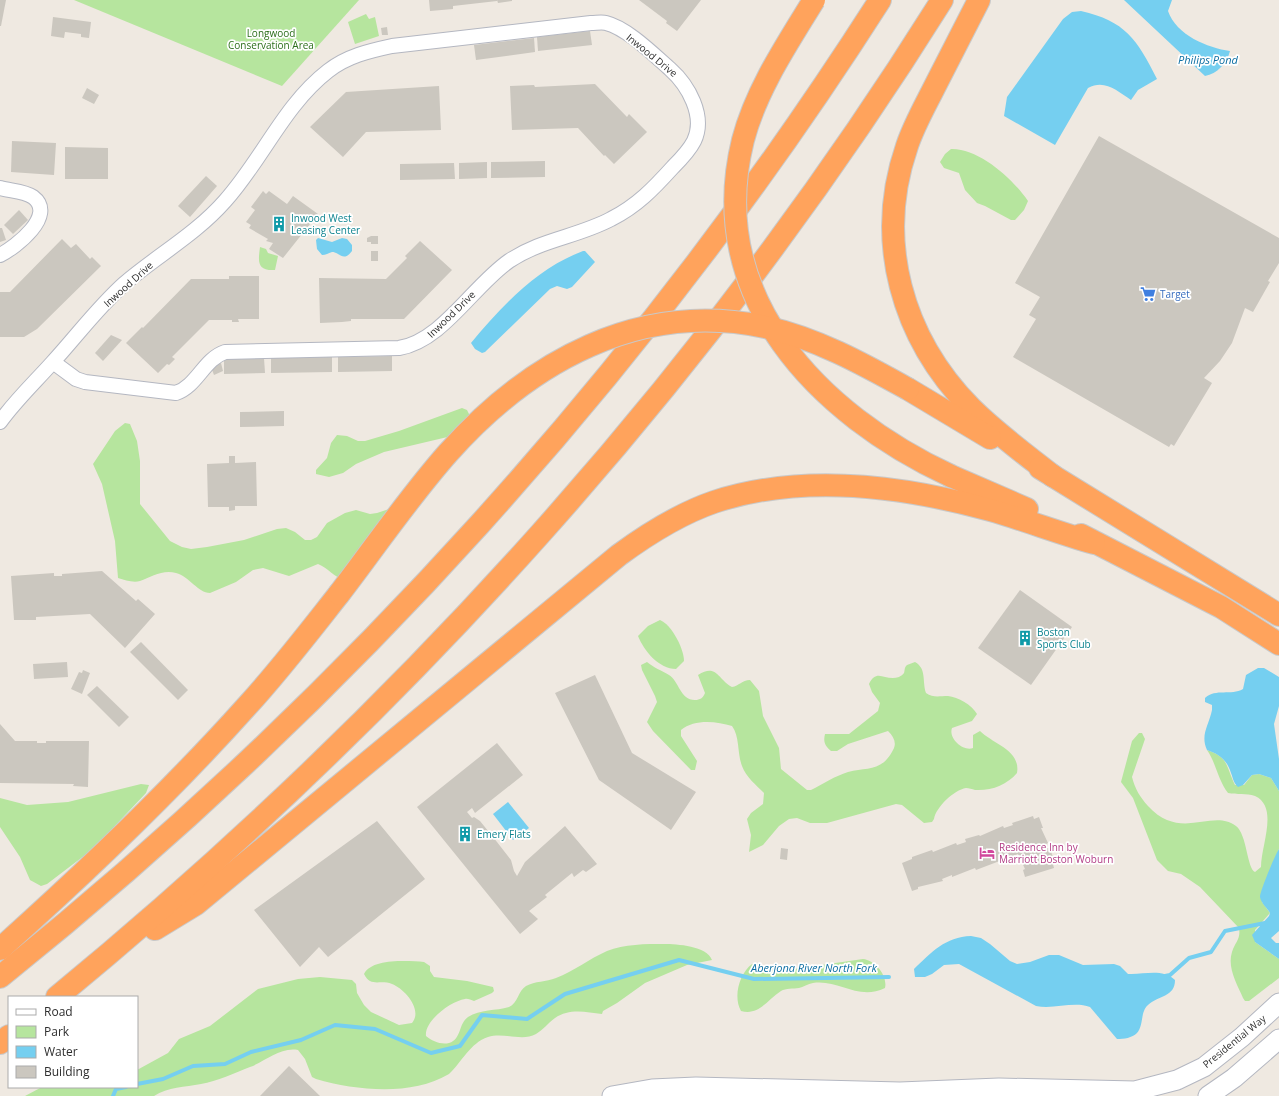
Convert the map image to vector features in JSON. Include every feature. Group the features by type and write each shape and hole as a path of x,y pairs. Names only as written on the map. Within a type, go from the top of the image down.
{"highway":[{"path":"814,0 763,88 743,139 736,177 738,240 747,277 757,302 776,336 797,364 822,390 888,443 951,476 1054,520 1221,607 1279,644"},
{"path":"0,977 104,891 238,770 338,672 468,536 561,430 680,284 764,170 880,0"},
{"path":"59,996 202,873 343,741 442,641 570,500 661,391 749,279 861,124 942,0"},
{"path":"979,0 919,118 906,147 898,178 894,209 893,224 896,266 902,292 914,327 940,372 983,420 1053,476"},
{"path":"0,949 123,833 221,734 270,679 339,594 437,466 484,416 544,369 569,354 609,337 656,325 689,322 724,322 765,327 837,351 908,389 1279,615"},
{"path":"94,967 196,904 619,555 656,529 701,507 732,497 766,491 806,487 867,488 912,493 952,501 991,511 1094,542"},
{"path":"0,1043 8,1037"}],"street":[{"name":"Inwood Drive","path":"0,422 72,339 120,288 146,265 202,224 225,201 290,112 314,84 335,66 358,54 392,46 591,23 606,23 615,26 649,51 677,75 689,92 696,119 694,141 682,158 642,200 626,212 594,228 543,243 524,252 501,267 434,332 416,344 399,348 225,352 212,360 181,391 170,393 85,382 76,379 53,362"},
{"path":"0,188 28,194 38,201 41,206 41,213 28,234 14,247 0,255"},
{"name":"Presidential Way","path":"612,1096 652,1089 696,1087 900,1092 999,1088 1128,1091 1148,1088 1177,1080 1204,1066 1242,1037 1279,1003"},
{"path":"1208,1096 1234,1078 1279,1039"},
{"name":"Presidential Way","path":"900,1092 927,1096"}],"green space":[{"name":"Longwood Conservation Area","path":"74,0 359,0 282,86"},
{"path":"366,14 369,19 375,17 379,36 355,44 348,22"},
{"path":"951,149 962,150 984,159 1014,183 1028,201 1024,210 1015,220 1011,220 977,203 965,190 959,173 944,168 940,162 945,154"},
{"path":"260,247 266,249 268,253 278,256 275,270 265,269 260,264"},
{"path":"462,408 467,410 471,418 456,435 384,452 356,464 343,473 329,477 316,474 316,470 327,458 331,443 337,435 347,436 358,441 365,441 399,431"},
{"path":"125,423 130,424 137,441 140,461 140,504 170,541 182,547 191,549 207,547 244,540 277,529 286,528 295,532 305,540 311,540 317,537 327,523 345,513 356,510 370,514 398,506 344,580 318,564 289,576 263,568 253,570 236,582 210,593 201,590 185,577 171,572 162,573 137,582 118,578 115,541 102,484 93,464 115,431"},
{"path":"660,620 673,632 682,650 684,661 676,669 658,663 648,653 638,636 648,626"},
{"path":"647,662 669,675 686,697 695,700 698,700 705,693 698,675 704,672 709,671 717,674 732,687 750,680 759,691 763,716 779,748 781,769 807,790 811,790 848,772 879,765 889,757 895,742 888,731 848,744 837,751 831,751 826,746 824,742 825,734 849,734 878,711 880,703 872,692 869,684 872,679 875,676 890,678 899,677 904,674 907,665 915,662 919,665 923,672 926,693 934,696 948,696 956,698 968,705 977,714 972,721 952,728 952,736 958,744 965,748 973,748 973,735 980,731 1010,753 1015,759 1017,773 1004,784 993,788 981,790 969,788 961,789 942,804 935,814 932,822 924,823 902,805 896,804 827,823 810,823 797,818 789,819 779,826 763,845 749,852 751,835 747,819 751,813 763,804 764,793 744,770 740,761 735,730 732,726 705,722 686,726 681,730 681,736 697,761 695,770 691,770 653,731 647,722 657,702 642,670 641,665"},
{"path":"1139,733 1142,733 1145,739 1132,777 1136,789 1145,803 1160,816 1172,822 1195,823 1217,820 1227,821 1236,826 1240,830 1245,843 1250,865 1255,872 1261,867 1267,827 1266,809 1262,801 1255,796 1228,793 1207,750 1223,759 1235,785 1244,785 1252,775 1259,774 1271,778 1279,791 1279,849 1262,890 1262,902 1270,913 1255,930 1255,942 1279,959 1279,978 1249,1001 1245,1001 1243,998 1233,976 1231,964 1232,952 1239,935 1239,928 1200,887 1181,874 1168,871 1157,860 1133,798 1121,782 1132,741"},
{"path":"141,784 149,785 146,793 93,849 47,884 41,886 30,880 20,857 0,827 0,798 27,805 68,802"},
{"path":"650,944 684,945 704,952 709,955 712,960 687,965 645,983 603,1011 602,1014 590,1012 566,1013 555,1018 539,1032 531,1036 488,1037 471,1048 449,1074 419,1086 384,1089 367,1088 316,1079 312,1077 305,1059 298,1050 291,1050 279,1052 256,1064 220,1079 207,1083 171,1089 154,1096 25,1096 40,1088 138,1088 138,1069 168,1053 179,1039 210,1026 258,989 298,979 320,977 352,980 356,984 357,993 364,1005 371,1012 399,1025 412,1023 415,1018 414,1006 402,990 392,984 373,982 367,978 364,974 368,969 375,965 391,962 424,962 430,966 430,971 434,977 467,981 493,987 494,991 492,993 474,1001 467,999 459,1001 446,1008 429,1024 426,1036 437,1042 449,1043 456,1038 463,1023 468,1017 483,1011 509,1007 514,1003 523,988 529,984 556,978 607,951 621,947"},
{"path":"863,959 872,962 880,969 885,979 885,988 866,992 831,984 813,983 799,988 783,990 758,1009 753,1011 741,1011 738,999 739,986 747,968 752,964 794,969"}],"water":[{"name":"Philips Pond","path":"1124,0 1172,0 1168,11 1178,27 1194,39 1212,47 1230,51 1227,60 1214,73 1205,76"},
{"path":"1081,11 1109,20 1128,34 1143,53 1157,79 1138,90 1131,100 1111,87 1105,85 1088,88 1055,145 1004,116 1007,97 1063,19 1072,12"},
{"path":"318,238 332,242 342,238 347,239 352,245 352,251 344,257 335,252 322,255 317,249 316,240"},
{"path":"585,251 595,262 572,287 567,289 557,286 550,289 485,352 482,353 475,349 471,343 507,303 521,290 550,267"},
{"path":"1258,668 1264,668 1279,677 1279,706 1274,724 1279,759 1279,791 1271,778 1259,774 1252,775 1243,785 1238,787 1234,782 1225,761 1215,753 1207,750 1204,740 1212,710 1212,705 1205,702 1205,698 1214,693 1234,692 1243,689 1246,675"},
{"path":"508,802 529,828 513,840 493,814"},
{"path":"1279,849 1279,931 1271,938 1276,943 1279,943 1279,959 1255,942 1252,935 1270,913 1260,897 1262,888"},
{"path":"971,936 981,938 1010,961 1017,964 1030,962 1049,955 1059,955 1083,965 1114,964 1120,966 1128,974 1164,974 1175,980 1174,986 1169,993 1148,1005 1144,1011 1141,1026 1137,1033 1128,1038 1117,1039 1090,1007 1083,1005 1049,1007 1036,1006 959,964 944,965 932,974 925,977 915,977 914,969 940,946 954,939"}],"building":[{"path":"0,0 6,0 1,26 0,26"},
{"path":"429,0 497,1 453,6 453,9 430,11"},
{"path":"497,0 512,0 512,1 498,3"},
{"path":"639,0 701,0 677,31 666,23 667,21"},
{"path":"53,17 91,22 89,38 81,37 81,34 65,32 64,38 51,36"},
{"path":"387,27 388,35 382,35 381,28"},
{"path":"590,31 592,45 538,51 537,37"},
{"path":"534,38 535,52 476,60 474,45"},
{"path":"595,84 627,117 629,114 647,132 614,164 605,155 604,156 578,128 512,130 510,86 534,85 535,87"},
{"path":"439,86 441,130 366,132 343,157 310,127 346,92"},
{"path":"87,88 99,95 94,104 82,98"},
{"name":"Target","path":"1099,136 1279,238 1279,263 1268,281 1270,282 1253,312 1245,308 1232,343 1220,361 1204,378 1212,383 1174,446 1171,444 1169,447 1013,357 1036,319 1029,315 1040,297 1015,283"},
{"path":"12,141 56,143 54,175 11,172"},
{"path":"65,147 108,148 108,179 65,179"},
{"path":"545,161 545,177 491,178 491,162"},
{"path":"487,162 487,178 459,179 459,163"},
{"path":"454,163 455,179 400,180 400,164"},
{"path":"206,176 217,186 190,217 178,206"},
{"name":"Inwood West Leasing Center","path":"263,191 266,194 269,191 287,204 293,196 318,214 283,258 269,249 273,243 266,241 268,239 249,228 251,225 246,222 255,210 251,207"},
{"path":"19,210 28,220 13,234 4,225"},
{"path":"0,228 2,228 6,240 0,242"},
{"path":"371,236 378,236 378,244 371,244 371,242 367,242 367,238"},
{"path":"62,239 71,248 76,244 90,259 92,257 101,266 37,329 24,337 0,337 0,292 10,292"},
{"path":"420,241 452,270 404,319 351,319 351,321 320,323 319,278 386,279 407,258 405,256"},
{"path":"371,251 378,251 378,261 371,261"},
{"path":"229,276 259,276 259,319 238,319 239,322 232,322 232,320 209,320 172,357 175,359 169,365 167,364 158,373 126,343 142,327 143,328 191,279 229,279"},
{"path":"111,335 122,340 103,361 95,353"},
{"path":"392,356 392,371 338,372 338,357"},
{"path":"332,357 332,372 271,373 271,358"},
{"path":"264,358 265,373 224,374 224,359"},
{"path":"221,363 223,371 214,375 211,367"},
{"path":"284,411 284,426 240,427 240,412"},
{"path":"229,456 235,456 235,463 256,462 257,506 235,506 235,510 229,511 229,507 208,507 207,464 229,463"},
{"path":"102,571 136,601 138,599 155,614 125,648 90,614 36,617 36,620 14,620 11,576 54,573 54,576 62,576 62,574"},
{"name":"Boston Sports Club","path":"1020,590 1072,627 1031,685 978,648"},
{"path":"141,642 188,690 178,700 130,652"},
{"path":"67,662 68,677 34,679 33,664"},
{"path":"83,670 90,673 82,694 71,689 79,672 82,673"},
{"path":"595,675 632,753 696,792 671,830 599,780 555,693"},
{"path":"97,686 129,717 119,727 87,695"},
{"path":"0,724 15,741 37,741 37,743 46,743 46,741 89,741 88,787 73,786 74,784 0,783"},
{"name":"Emery Flats","path":"497,743 523,775 475,813 472,808 467,812 472,818 474,817 480,821 497,842 511,860 517,876 525,862 565,826 597,864 586,872 583,870 574,877 572,873 545,895 547,897 529,911 538,919 520,934 417,807"},
{"name":"Residence Inn by Marriott Boston Woburn","path":"1033,816 1034,819 1039,817 1043,828 1041,828 1048,843 1046,844 1047,848 1050,848 1054,861 1052,861 1054,868 1025,877 1023,870 1025,869 1018,854 976,870 975,868 952,877 952,875 942,879 943,881 918,887 918,889 912,891 902,863 912,859 912,857 932,850 933,852 956,843 957,845 966,842 965,839 980,836 1003,826 1004,828 1013,825 1012,823"},
{"path":"377,821 425,879 328,957 319,947 300,967 254,910"},
{"path":"781,848 788,849 787,860 780,859"},
{"path":"289,1066 320,1096 260,1096"}],"waterway":[{"name":"Aberjona River North Fork","path":"1165,976 1170,975 1189,958 1211,952 1225,931 1265,923"},
{"name":"Aberjona River North Fork","path":"138,1084 163,1079 193,1066 225,1064 251,1052 301,1040 335,1025 375,1029 431,1053 460,1046 482,1015 527,1019 565,994 679,960 754,979 889,977"},
{"name":"Aberjona River North Fork","path":"113,1096 116,1089 121,1088"}],"place":[{"name":"Inwood West Leasing Center","path":"279,224"},
{"name":"Target","path":"1148,294"},
{"name":"Boston Sports Club","path":"1025,638"},
{"name":"Emery Flats","path":"465,834"},
{"name":"Residence Inn by Marriott Boston Woburn","path":"987,853"}]}
